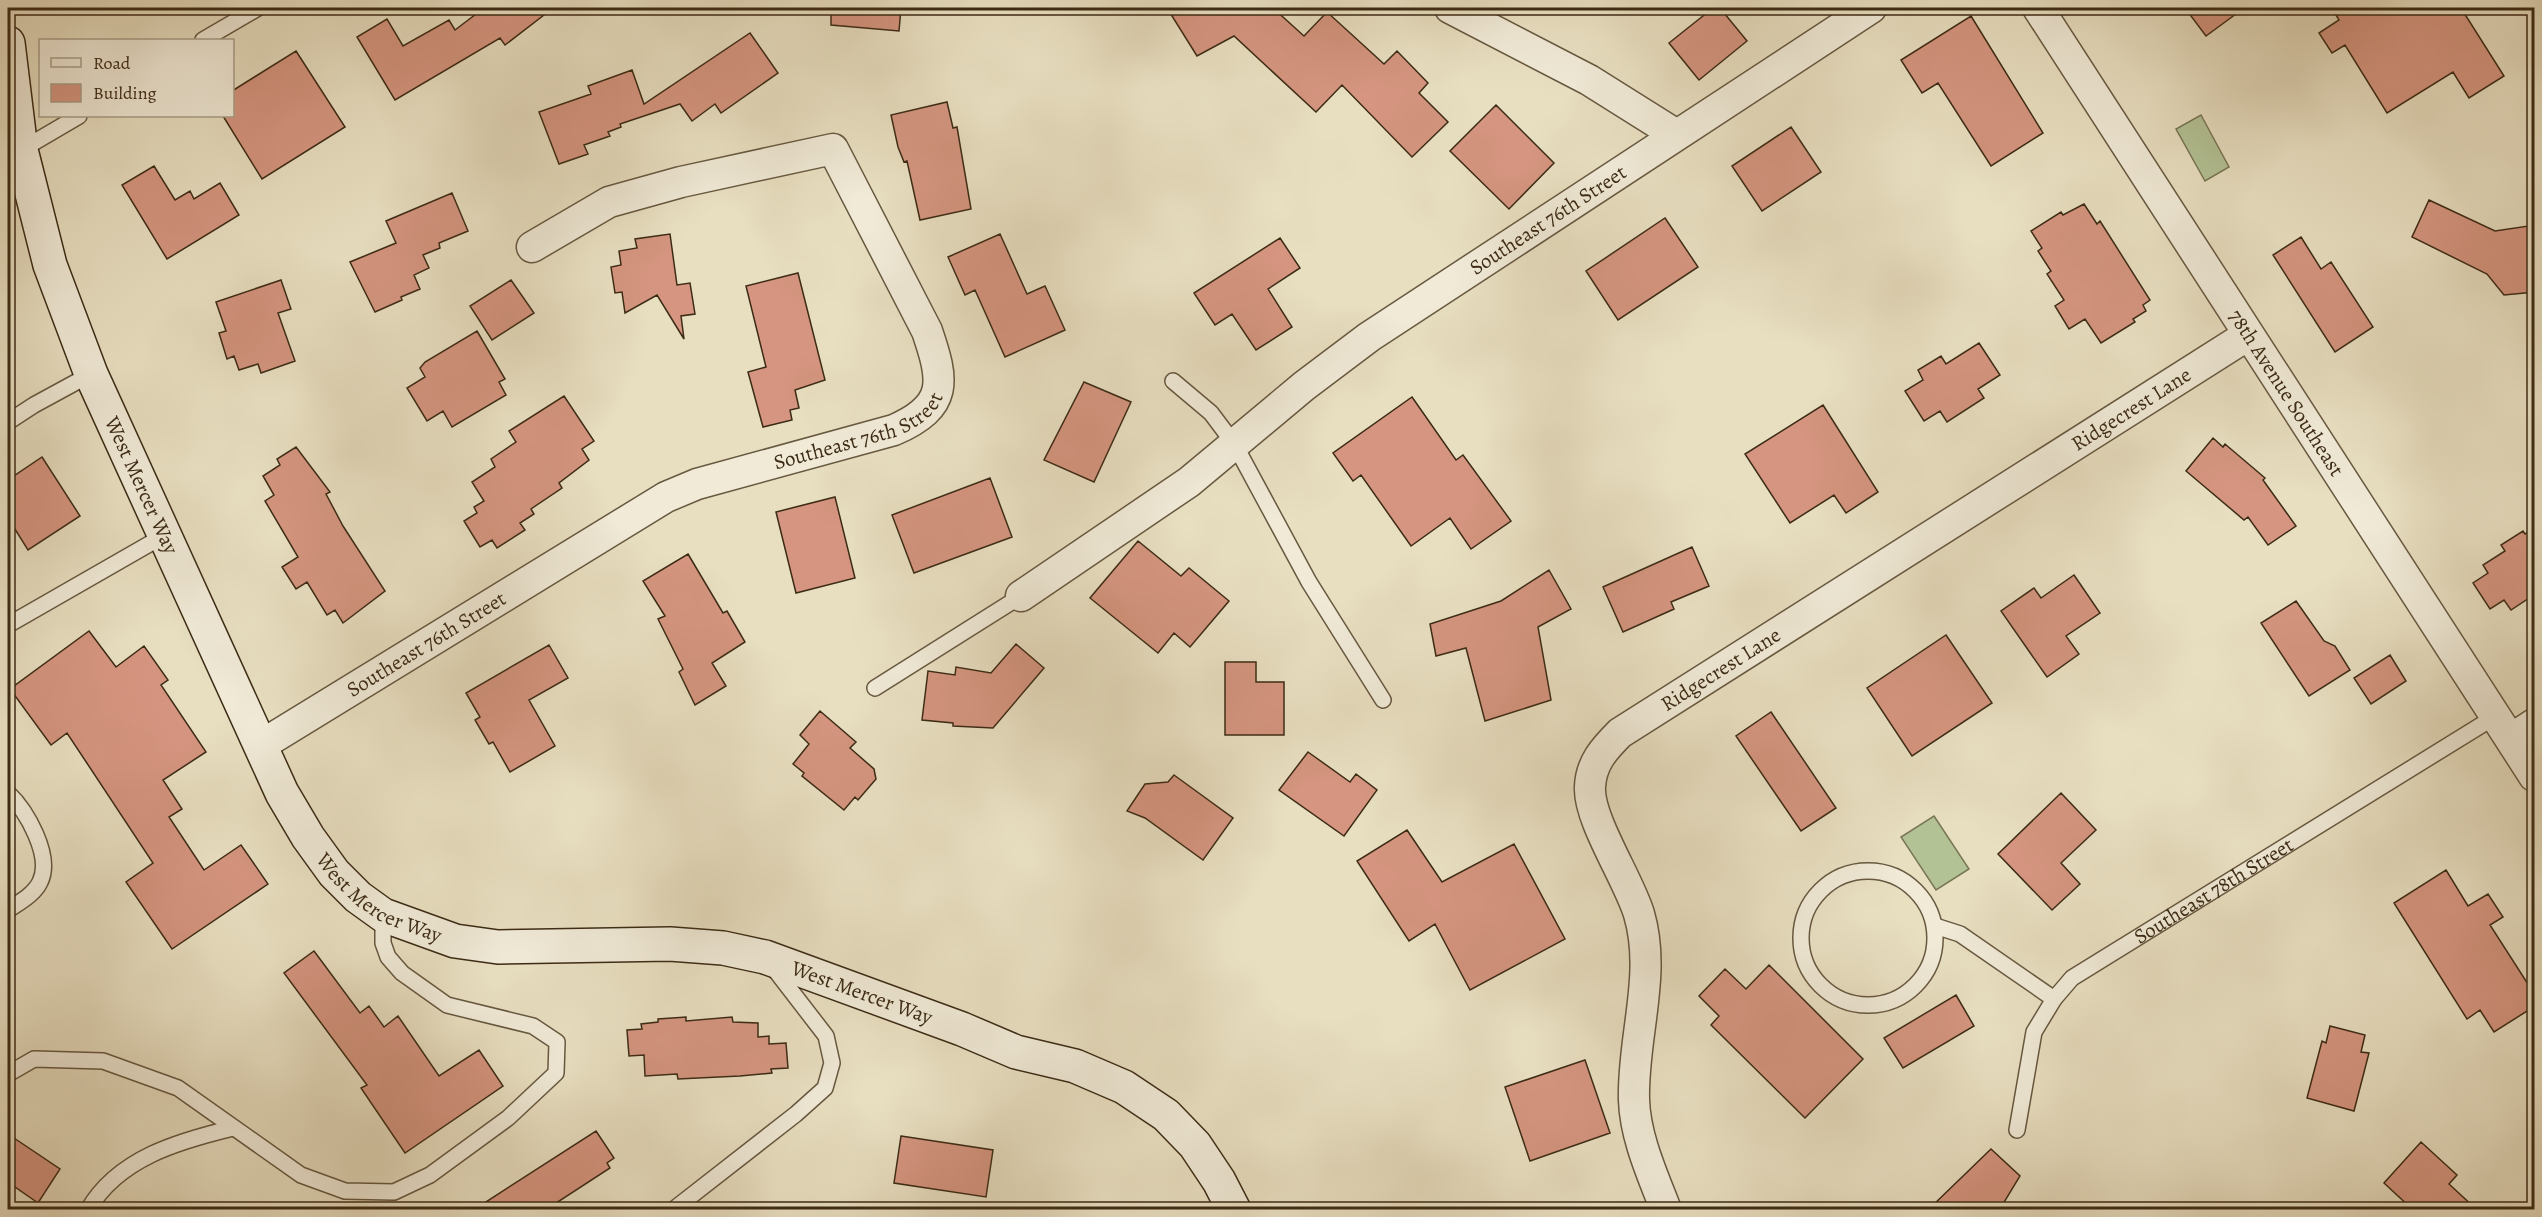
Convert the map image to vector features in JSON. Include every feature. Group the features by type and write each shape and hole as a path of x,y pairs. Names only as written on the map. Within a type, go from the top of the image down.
{"street":[{"path":"1450,8 1589,80 1675,134"},
{"name":"Southeast 76th Street","path":"1021,596 1189,482 1304,386 1369,337 1675,134 1871,8"},
{"name":"78th Avenue Southeast","path":"2037,8 2248,335 2514,726 2535,776"},
{"name":"West Mercer Way","path":"8,43 21,150 50,265 91,374 282,793 308,837 334,873 358,897 383,915 455,941 498,947 670,944 723,948 765,957 962,1029 1016,1052 1076,1066 1124,1087 1166,1115 1195,1145 1234,1209"},
{"name":"Southeast 76th Street","path":"260,746 666,497 697,484 894,430 915,421 928,408 940,387 938,362 927,331 833,149 681,182 609,202 532,247"},
{"name":"Ridgecrest Lane","path":"1666,1209 1643,1143 1634,1103 1634,1072 1646,967 1643,935 1639,913 1594,810 1590,789 1593,767 1602,751 1620,732 2248,335"}],"lane":[{"path":"206,39 258,8"},
{"path":"21,150 77,117"},
{"path":"8,422 91,374"},
{"path":"1173,381 1212,413 1235,445 1309,582 1383,700"},
{"path":"8,625 165,535"},
{"path":"875,688 1021,596"},
{"name":"Southeast 78th Street","path":"2017,1131 2034,1032 2054,999 2072,978 2514,726"},
{"path":"8,793 23,807 36,833 42,864 40,882 24,900 8,910"},
{"path":"1876,871 1897,877 1906,883 1928,906 1935,926 1935,947 1928,969 1914,988 1895,1001 1872,1006 1849,1004 1828,994 1812,977 1802,956 1800,933 1806,909 1818,892 1835,879 1855,872 1876,871"},
{"path":"8,1074 34,1059 104,1061 178,1088 301,1175 345,1191 394,1192 430,1175 508,1118 556,1073 557,1042 533,1026 447,1005 402,973 388,957 383,943 383,915"},
{"path":"1935,926 1960,934 2054,999"},
{"path":"673,1209 796,1114 825,1088 832,1063 826,1036 765,957"},
{"path":"88,1209 121,1173 152,1153 183,1140 233,1128"}],"green space":[{"path":"2201,115 2229,167 2205,181 2176,129"},
{"path":"1934,816 1969,869 1936,890 1901,837"}],"building":[{"path":"484,8 553,8 505,45 500,38 395,100 357,37 387,19 403,46 449,20 455,30"},
{"path":"831,8 901,8 899,31 831,25"},
{"path":"1167,8 1273,8 1304,36 1327,12 1384,64 1397,51 1428,83 1419,93 1448,122 1412,157 1342,85 1316,112 1234,36 1197,56"},
{"path":"1713,8 1720,8 1747,41 1699,80 1669,43"},
{"path":"2185,8 2244,8 2206,36"},
{"path":"2332,8 2461,8 2504,76 2469,98 2453,72 2387,113 2345,45 2332,53 2319,33 2339,20"},
{"path":"1971,16 2043,133 1991,166 1938,83 1922,93 1901,60"},
{"path":"750,33 778,73 721,113 715,104 692,121 680,104 620,124 621,127 608,132 610,136 584,145 588,154 559,164 539,112 591,94 588,86 632,70 644,104"},
{"path":"296,51 345,127 262,179 224,117 234,117 234,90"},
{"path":"947,102 953,128 957,127 971,209 920,220 907,161 904,162 898,147 891,115"},
{"path":"1496,105 1554,163 1509,209 1450,151"},
{"path":"1791,127 1821,172 1762,211 1732,166"},
{"path":"154,166 175,200 190,191 194,199 220,183 239,215 167,259 122,185"},
{"path":"452,193 468,231 439,243 440,248 423,255 429,268 414,275 420,289 375,312 350,262 396,243 386,221"},
{"path":"2429,200 2495,231 2535,225 2535,292 2504,295 2487,274 2412,237"},
{"path":"2084,204 2097,224 2100,221 2150,300 2143,305 2146,311 2133,319 2135,322 2101,343 2085,319 2069,329 2055,306 2064,300 2047,274 2051,271 2038,251 2042,248 2031,231 2061,212 2063,215"},
{"path":"1665,218 1698,267 1618,320 1586,271"},
{"path":"670,234 677,285 690,283 695,314 681,316 684,339 657,295 625,313 622,292 615,293 611,267 621,265 619,251 637,248 635,239"},
{"path":"1000,234 1027,294 1045,286 1065,330 1005,357 975,290 965,295 948,257"},
{"path":"2301,237 2321,269 2331,262 2373,327 2335,352 2273,255"},
{"path":"1280,238 1300,268 1268,289 1292,327 1256,350 1232,314 1215,325 1194,293"},
{"path":"798,273 825,380 795,390 799,408 790,410 792,420 763,427 748,372 766,367 746,286"},
{"path":"281,280 291,309 278,313 295,361 261,373 258,364 239,370 234,356 227,359 219,333 226,331 216,302"},
{"path":"511,280 534,313 492,340 470,306"},
{"path":"477,331 505,379 499,382 506,395 452,427 443,411 427,421 407,388 425,377 420,368 425,362"},
{"path":"1979,343 2000,375 1978,389 1984,398 1947,422 1940,411 1924,421 1905,391 1923,380 1918,370 1941,356 1946,364"},
{"path":"1084,382 1131,402 1094,482 1044,460"},
{"path":"564,396 594,441 582,449 589,460 559,483 562,488 531,509 534,514 520,523 525,530 497,548 492,540 480,547 464,521 477,513 474,507 484,501 472,482 495,467 491,459 516,442 509,431"},
{"path":"1412,397 1456,460 1463,455 1511,521 1471,549 1450,518 1411,546 1361,475 1353,481 1333,453"},
{"path":"1823,405 1878,492 1846,513 1834,495 1790,523 1745,454"},
{"path":"2213,438 2223,447 2225,444 2265,478 2263,480 2296,526 2268,545 2248,517 2244,520 2186,471"},
{"path":"296,447 330,492 326,494 343,526 385,591 343,623 335,610 327,615 307,582 296,589 282,567 298,557 265,501 274,495 263,476 280,465 277,459"},
{"path":"42,457 80,516 28,550 8,518 8,480"},
{"path":"990,478 1012,537 914,573 892,515"},
{"path":"835,497 855,578 796,593 776,512"},
{"path":"2535,528 2535,594 2511,610 2504,600 2490,609 2473,583 2488,573 2483,565 2505,551 2501,545 2523,531 2525,534"},
{"path":"1138,541 1181,576 1189,568 1229,601 1190,647 1174,633 1158,653 1090,598"},
{"path":"1692,547 1709,586 1671,602 1674,609 1623,632 1603,587"},
{"path":"688,554 723,613 727,611 745,642 712,663 726,686 695,705 679,672 683,669 658,619 665,616 643,581"},
{"path":"1549,570 1571,609 1538,627 1551,700 1485,721 1466,648 1436,656 1430,624 1501,601"},
{"path":"2074,575 2100,613 2066,636 2079,654 2047,677 2001,611 2034,588 2041,598"},
{"path":"2296,601 2324,641 2335,646 2350,670 2309,696 2261,623"},
{"path":"89,631 116,667 144,646 168,680 161,685 206,752 163,780 182,809 169,817 204,870 241,845 268,884 172,949 126,882 153,863 67,733 51,745 10,689"},
{"path":"1946,635 1992,703 1912,756 1867,688"},
{"path":"1016,644 1044,668 993,728 953,726 953,723 922,720 928,671 955,675 956,667 991,673"},
{"path":"549,645 568,678 529,700 555,746 510,772 493,742 489,744 475,720 480,717 466,693"},
{"path":"2390,655 2406,681 2371,704 2354,678"},
{"path":"1225,662 1256,662 1256,682 1284,682 1284,735 1225,735"},
{"path":"820,711 856,742 850,748 874,769 876,779 858,800 855,797 844,810 802,776 804,773 793,764 809,744 800,735"},
{"path":"1771,712 1836,808 1801,831 1736,736"},
{"path":"1308,752 1350,782 1356,774 1377,790 1344,836 1279,790"},
{"path":"1174,775 1233,818 1203,860 1145,818 1127,811 1145,784 1168,782"},
{"path":"2061,793 2096,830 2061,863 2080,884 2052,910 1998,854"},
{"path":"1407,830 1442,882 1514,844 1565,939 1470,990 1435,924 1409,941 1357,861"},
{"path":"2446,870 2468,906 2488,894 2503,917 2490,925 2535,995 2535,1006 2494,1032 2480,1010 2467,1019 2394,903"},
{"path":"314,951 360,1013 369,1006 384,1027 398,1016 439,1076 479,1050 503,1086 405,1153 361,1088 367,1085 284,973"},
{"path":"1769,965 1863,1059 1805,1118 1711,1025 1719,1016 1699,996 1725,969 1746,989"},
{"path":"1956,995 1974,1026 1903,1068 1884,1038"},
{"path":"686,1017 686,1021 732,1017 733,1022 758,1023 758,1037 769,1036 769,1044 786,1043 788,1068 771,1069 772,1073 740,1076 678,1079 677,1074 645,1076 644,1055 629,1056 627,1030 642,1029 641,1024 658,1022 658,1019"},
{"path":"2330,1026 2365,1035 2361,1052 2369,1053 2354,1111 2307,1098 2322,1041 2326,1043"},
{"path":"1585,1060 1610,1133 1530,1161 1505,1087"},
{"path":"596,1131 614,1158 607,1163 610,1168 547,1209 475,1209"},
{"path":"8,1134 60,1169 38,1203 8,1182"},
{"path":"901,1136 993,1150 986,1197 894,1183"},
{"path":"2421,1142 2457,1175 2449,1184 2476,1209 2412,1209 2384,1183"},
{"path":"1991,1149 2020,1176 2000,1209 1929,1209"}]}
